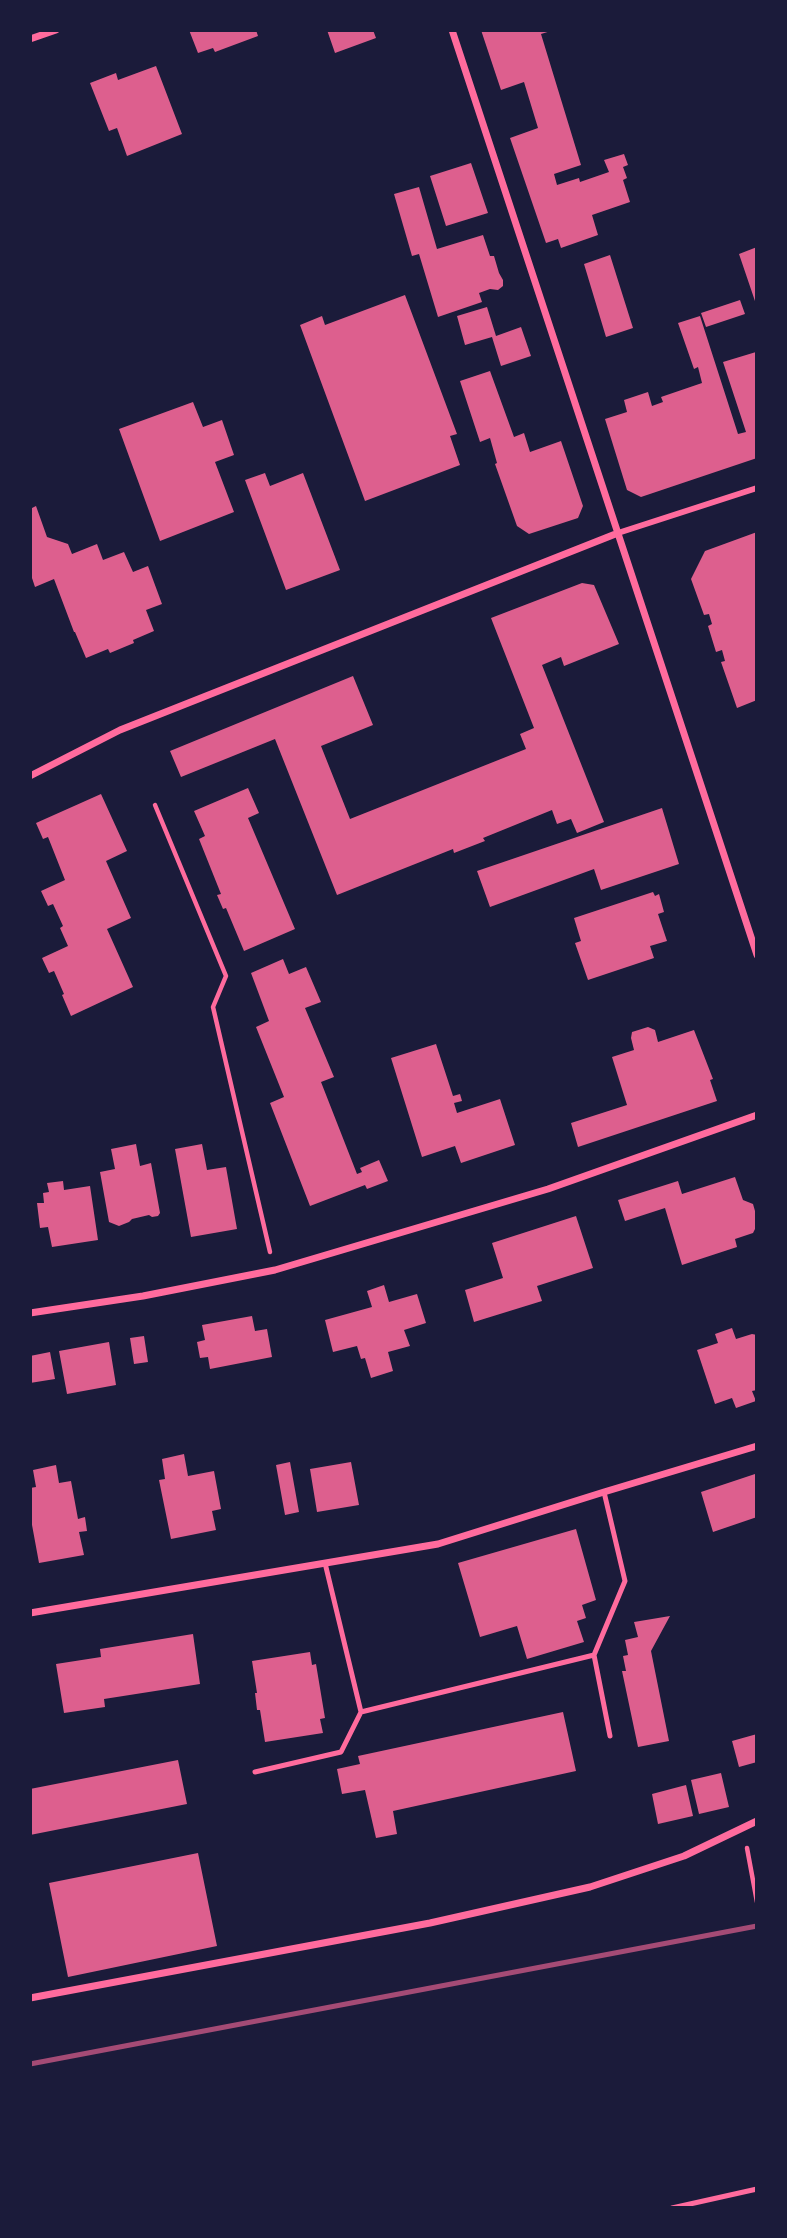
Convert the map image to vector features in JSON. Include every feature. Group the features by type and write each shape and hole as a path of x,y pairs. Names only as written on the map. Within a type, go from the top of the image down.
{"street":[{"path":"30,39 56,30"},
{"path":"452,30 757,956"},
{"path":"30,776 120,730 618,533 757,488"},
{"path":"30,1313 143,1296 275,1270 548,1189 757,1115"},
{"path":"30,1613 438,1544 757,1446"},
{"path":"30,1998 430,1923 590,1887 684,1856 757,1821"}],"lane":[{"path":"604,1492 625,1581 594,1655 611,1736"},
{"path":"255,1772 341,1752 361,1712 325,1563"},
{"path":"361,1712 594,1655"},
{"path":"672,2208 757,2189"}],"path":[{"path":"155,805 226,975 213,1007 275,1270"},
{"path":"743,1828 757,1902"}],"building":[{"path":"189,30 256,30 258,36 215,52 213,48 198,53"},
{"path":"327,30 373,30 376,38 335,53"},
{"path":"481,30 554,30 541,34 581,165 554,174 557,185 579,178 580,182 609,172 604,160 624,154 628,165 623,167 627,178 623,180 630,202 592,215 598,235 561,248 558,239 546,243 510,138 538,128 524,82 501,90"},
{"path":"156,66 182,134 127,156 117,128 109,131 90,83 116,73 118,80"},
{"path":"471,163 488,213 446,226 430,176"},
{"path":"419,187 437,249 483,235 490,256 494,256 503,280 503,286 498,290 490,289 479,293 482,302 438,317 419,254 412,256 394,194"},
{"path":"757,247 757,307 739,254"},
{"path":"610,255 633,328 606,337 584,264"},
{"path":"405,295 457,434 450,436 460,465 365,501 300,325 322,316 325,325"},
{"path":"740,300 745,314 706,327 701,313"},
{"path":"487,307 496,336 521,327 531,356 501,366 492,337 465,345 457,316"},
{"path":"700,316 738,434 746,432 723,362 756,352 757,458 641,497 627,490 605,419 627,412 624,400 648,392 652,406 663,402 661,397 702,383 698,367 694,369 678,323"},
{"path":"490,371 514,437 524,433 530,452 561,441 583,506 578,518 529,534 517,526 495,464 497,463 490,438 480,442 460,381"},
{"path":"193,402 203,427 222,420 234,455 215,462 234,512 160,541 119,429"},
{"path":"265,473 270,486 303,473 340,570 286,590 245,480"},
{"path":"36,506 47,537 68,544 72,554 97,544 103,560 124,552 133,572 148,566 162,604 146,610 154,631 110,653 108,649 86,658 54,579 35,587 30,572 30,509"},
{"path":"757,532 757,700 737,708 721,662 725,661 722,650 716,652 708,626 712,624 709,614 704,615 691,579 705,551"},
{"path":"582,583 594,585 619,644 564,666 561,657 542,665 604,822 577,833 571,819 557,824 552,810 483,838 485,841 454,853 453,849 337,895 275,739 181,777 170,751 353,676 373,725 321,746 350,819 526,749 520,734 534,728 491,618"},
{"path":"248,788 259,813 248,818 295,929 244,951 226,908 223,909 217,895 221,894 199,839 205,836 194,811"},
{"path":"101,794 127,851 106,861 131,918 107,929 133,987 71,1016 54,971 49,973 42,958 68,946 53,904 48,906 41,891 65,880 48,837 43,839 36,823"},
{"path":"662,808 679,864 601,890 594,869 490,907 477,871"},
{"path":"653,892 655,896 659,894 664,912 658,914 667,941 650,946 654,958 588,980 575,943 581,941 574,918"},
{"path":"283,959 289,974 306,967 321,1002 305,1008 334,1077 321,1082 357,1174 362,1172 360,1168 379,1160 388,1181 367,1189 365,1185 310,1206 270,1103 284,1097 256,1027 269,1021 251,973"},
{"path":"648,1027 655,1030 658,1042 694,1030 713,1079 710,1080 717,1101 578,1147 571,1123 627,1105 612,1057 634,1050 632,1032"},
{"path":"436,1044 453,1096 460,1094 462,1101 454,1103 457,1113 500,1099 515,1145 461,1163 455,1146 422,1157 391,1058"},
{"path":"136,1144 140,1166 151,1163 160,1213 158,1216 132,1219 119,1226 109,1222 100,1172 115,1169 111,1149"},
{"path":"202,1144 207,1170 226,1167 237,1229 191,1237 175,1149"},
{"path":"735,1177 743,1200 753,1204 757,1225 753,1233 735,1239 737,1247 682,1265 665,1208 625,1221 618,1200 678,1181 682,1194"},
{"path":"63,1181 64,1190 90,1186 98,1240 52,1247 48,1227 40,1228 37,1203 44,1203 43,1193 49,1192 47,1183"},
{"path":"576,1216 593,1268 537,1286 542,1301 474,1322 465,1290 503,1278 492,1243"},
{"path":"384,1285 389,1302 417,1294 426,1323 404,1330 410,1346 388,1352 393,1371 371,1378 365,1358 361,1359 357,1346 333,1352 325,1320 372,1307 367,1291"},
{"path":"252,1316 255,1331 267,1329 272,1357 210,1369 208,1357 200,1358 197,1342 205,1340 202,1325"},
{"path":"732,1328 736,1339 757,1335 757,1390 752,1391 756,1401 736,1408 732,1398 715,1404 697,1350 718,1343 715,1334"},
{"path":"144,1336 148,1362 134,1364 130,1338"},
{"path":"109,1342 116,1385 67,1394 59,1351"},
{"path":"50,1352 55,1379 30,1383 30,1356"},
{"path":"184,1454 188,1476 214,1471 221,1509 212,1511 216,1530 171,1539 159,1480 165,1479 162,1459"},
{"path":"290,1462 299,1512 285,1515 276,1465"},
{"path":"351,1462 359,1505 317,1512 310,1469"},
{"path":"56,1465 59,1483 71,1481 78,1519 85,1517 87,1531 79,1532 84,1555 39,1563 30,1514 30,1488 36,1487 33,1470"},
{"path":"755,1474 757,1517 713,1532 701,1492"},
{"path":"576,1529 596,1600 582,1605 586,1618 577,1621 584,1642 527,1659 517,1626 480,1637 458,1563"},
{"path":"670,1616 651,1651 669,1741 638,1747 622,1671 626,1671 623,1656 628,1655 625,1640 638,1637 634,1622"},
{"path":"193,1634 200,1684 104,1699 105,1707 64,1713 56,1664 101,1657 100,1649"},
{"path":"310,1652 312,1665 316,1664 325,1718 320,1719 323,1733 265,1742 260,1710 257,1710 252,1661"},
{"path":"563,1712 576,1771 393,1811 397,1834 376,1838 365,1790 342,1794 337,1769 360,1764 358,1756"},
{"path":"757,1734 757,1762 739,1767 732,1741"},
{"path":"178,1760 187,1804 30,1835 30,1789"},
{"path":"721,1773 729,1807 699,1814 691,1780"},
{"path":"686,1785 693,1816 658,1824 652,1794"},
{"path":"198,1853 217,1946 68,1977 49,1883"}],"railway":[{"path":"30,2064 757,1926"}]}
